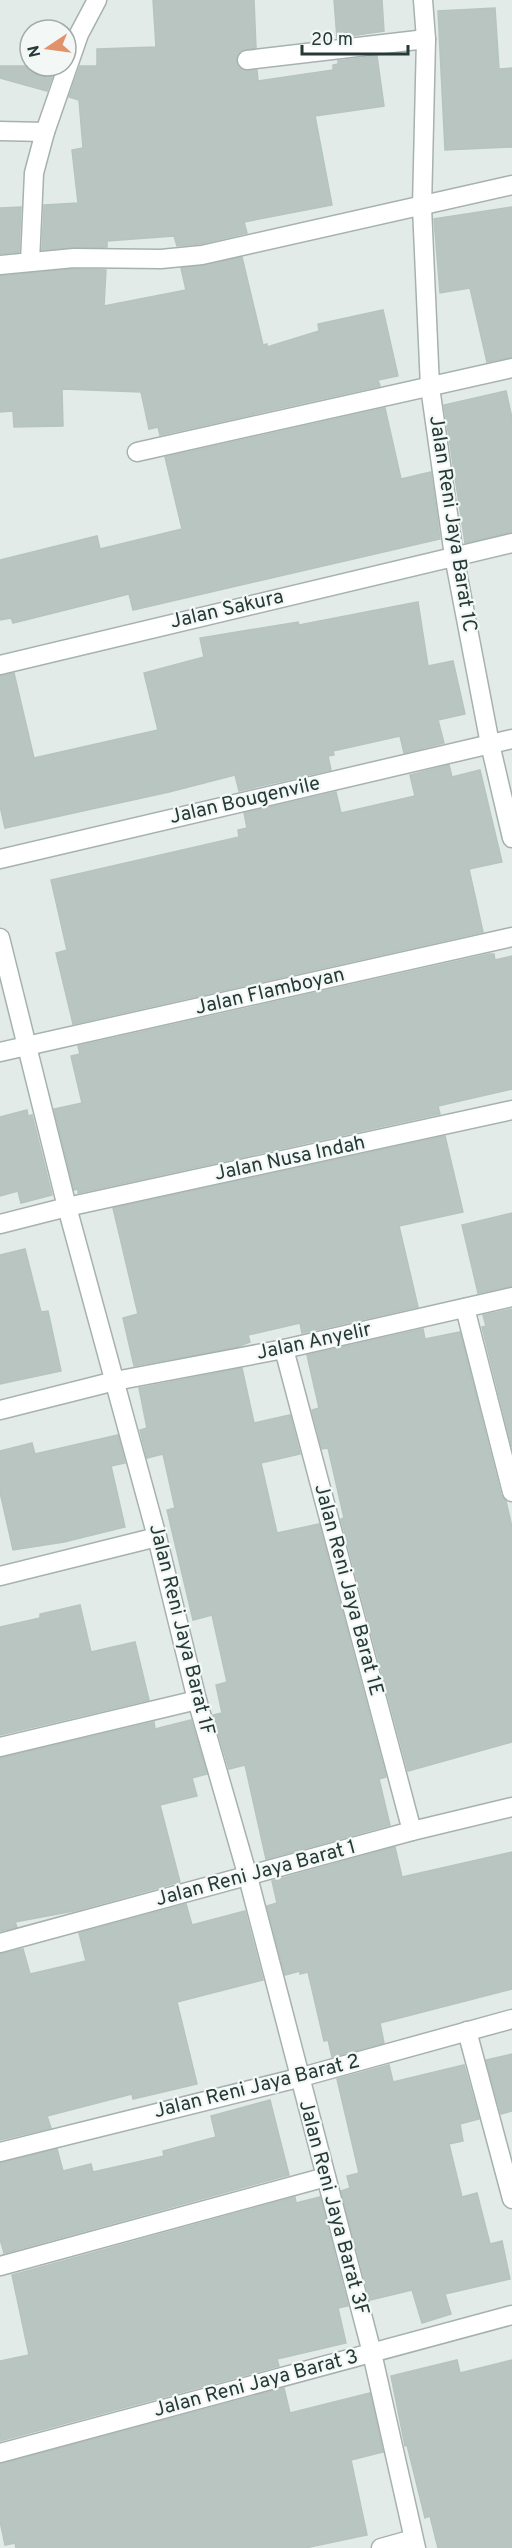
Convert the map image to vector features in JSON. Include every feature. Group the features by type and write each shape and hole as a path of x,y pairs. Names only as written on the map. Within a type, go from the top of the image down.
{"street":[{"path":"30,262 34,174 45,132 79,34 97,0"},
{"name":"Jalan Reni Jaya Barat 1C","path":"423,0 426,39 422,207 430,387 454,556 490,744 512,838"},
{"path":"247,60 426,39"},
{"path":"0,130 45,132"},
{"path":"0,265 75,258 161,258 202,255 512,185"},
{"path":"137,452 512,368"},
{"name":"Jalan Sakura","path":"0,665 512,543"},
{"name":"Jalan Bougenvile","path":"0,859 512,740"},
{"name":"Jalan Flamboyan","path":"0,1052 512,937"},
{"name":"Jalan Reni Jaya Barat 1F","path":"0,938 67,1207 157,1537 197,1700 248,1877 298,2078"},
{"name":"Jalan Nusa Indah","path":"0,1224 67,1207 512,1110"},
{"name":"Jalan Anyelir","path":"0,1410 115,1382 284,1349 512,1297"},
{"path":"465,1308 512,1492"},
{"name":"Jalan Reni Jaya Barat 1E","path":"284,1349 412,1832"},
{"path":"0,1575 157,1537"},
{"path":"0,1747 197,1700"},
{"name":"Jalan Reni Jaya Barat 1","path":"0,1943 512,1807"},
{"name":"Jalan Reni Jaya Barat 2","path":"0,2152 298,2078 512,2019"},
{"path":"467,2031 512,2199"},
{"name":"Jalan Reni Jaya Barat 3F","path":"298,2078 372,2353 415,2544"},
{"path":"0,2266 326,2177"},
{"name":"Jalan Reni Jaya Barat 3","path":"0,2453 512,2315"},
{"path":"381,2548 415,2544"}],"building":[{"path":"153,0 254,0 256,48 240,51 236,61 238,67 243,70 257,70 258,81 333,70 333,65 338,64 338,61 377,56 384,106 315,116 332,205 244,222 247,233 200,244 177,246 174,236 107,241 107,247 42,250 44,205 78,203 72,150 83,148 79,100 69,97 76,78 78,78 80,66 97,66 97,49 156,47"},
{"path":"334,0 382,0 384,31 337,38"},
{"path":"495,8 499,69 512,68 512,147 445,150 438,11"},
{"path":"0,66 18,66 18,78 52,78 47,91 0,78"},
{"path":"21,207 19,252 0,254 0,208"},
{"path":"512,207 512,357 487,362 470,288 440,293 434,219"},
{"path":"242,257 263,345 267,344 267,347 319,331 318,324 383,310 398,376 378,380 380,386 160,435 158,427 149,429 141,392 62,389 63,426 14,427 13,411 0,412 0,276 74,269 106,270 104,306 186,290 181,268"},
{"path":"506,391 512,418 512,532 465,543 444,405"},
{"path":"385,408 401,479 431,472 440,539 133,610 129,594 13,623 11,618 0,620 0,560 97,536 100,549 182,529 165,457"},
{"path":"418,602 428,666 453,661 465,714 438,720 444,743 404,753 400,736 333,751 334,755 328,756 331,770 239,791 235,775 5,828 0,806 0,676 14,673 34,758 158,730 144,673 204,657 200,638 298,622 299,625"},
{"path":"449,765 452,777 480,770 502,862 469,869 483,932 73,1024 56,953 67,950 51,880 239,837 238,830 247,828 244,813 336,792 341,813 415,796 410,775"},
{"path":"494,954 495,960 512,956 512,1089 438,1106 440,1114 78,1193 78,1189 74,1190 54,1109 82,1103 71,1056 80,1054 78,1046"},
{"path":"27,1110 28,1116 32,1115 52,1195 21,1203 18,1191 0,1196 0,1117"},
{"path":"445,1136 463,1212 399,1226 418,1307 302,1333 300,1323 248,1335 250,1342 237,1347 134,1366 123,1318 138,1314 113,1208"},
{"path":"512,1213 512,1286 478,1293 462,1225"},
{"path":"25,1249 41,1312 48,1311 61,1371 0,1384 0,1255"},
{"path":"512,1309 512,1447 482,1327 486,1326 483,1315"},
{"path":"423,1329 425,1339 460,1332 501,1495 506,1501 512,1527 512,1742 408,1771 341,1519 344,1518 328,1448 322,1449 312,1410 319,1408 307,1355"},
{"path":"242,1368 254,1423 290,1415 300,1454 261,1463 277,1533 319,1524 386,1777 379,1779 390,1825 266,1859 245,1765 229,1769 213,1715 222,1713 216,1685 227,1682 212,1615 193,1620 167,1510 175,1508 163,1454 147,1458 140,1430 147,1428 139,1388"},
{"path":"118,1435 125,1463 111,1466 125,1527 64,1542 13,1550 0,1492 0,1451 32,1443 35,1454"},
{"path":"80,1605 91,1652 135,1642 149,1700 0,1735 0,1627 40,1618 40,1614"},
{"path":"191,1720 207,1774 192,1778 197,1796 160,1805 180,1882 74,1911 15,1922 17,1927 0,1931 0,1758 154,1722 155,1729"},
{"path":"395,1847 402,1877 512,1852 512,1989 380,2023 384,2043 332,2057 328,2040 324,2041 308,1972 300,1974 300,1971 285,1975 267,1906 277,1903 272,1881"},
{"path":"186,1904 192,1925 245,1911 263,1980 177,2002 197,2084 133,2099 132,2094 47,2116 51,2128 0,2140 0,1954 23,1949 30,1974 86,1961 79,1933"},
{"path":"512,2054 512,2111 501,2114 486,2060"},
{"path":"389,2065 393,2082 464,2065 479,2119 460,2124 463,2141 449,2144 462,2197 477,2193 490,2244 502,2241 510,2279 445,2294 451,2314 422,2323 412,2290 370,2300 341,2191 350,2188 347,2176 359,2173 337,2079"},
{"path":"270,2100 289,2175 4,2253 0,2239 0,2163 57,2149 63,2171 91,2164 93,2172 164,2156 163,2151 216,2137 211,2116"},
{"path":"295,2197 296,2203 320,2197 348,2306 338,2308 346,2343 277,2359 279,2366 0,2441 0,2361 29,2355 12,2275"},
{"path":"457,2360 460,2373 512,2360 512,2548 438,2548 430,2516 425,2518 407,2445 405,2446 391,2376"},
{"path":"284,2388 290,2413 370,2393 383,2452 351,2460 367,2535 305,2548 16,2548 15,2543 5,2545 0,2521 0,2464"}]}
